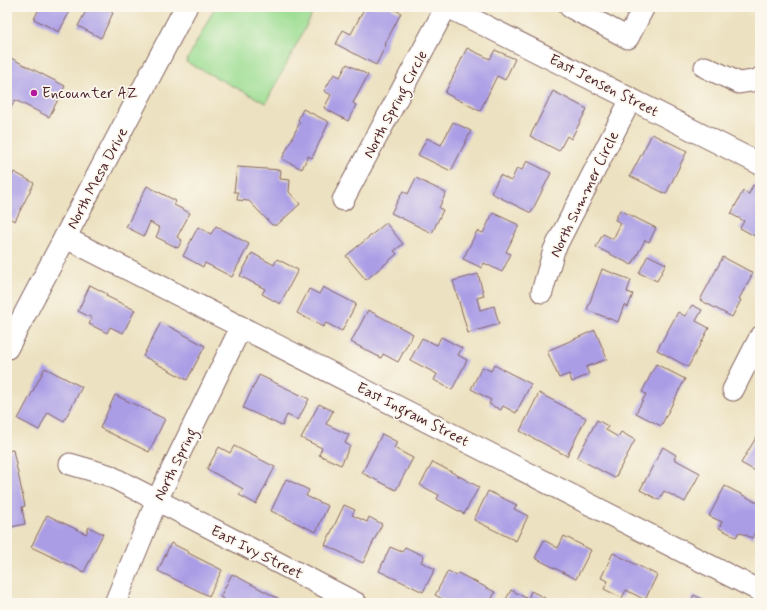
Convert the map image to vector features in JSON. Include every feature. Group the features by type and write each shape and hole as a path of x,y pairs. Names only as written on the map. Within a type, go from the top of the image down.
{"main road":[{"name":"North Mesa Drive","path":"7,348 186,7"}],"street":[{"name":"East Jensen Street","path":"447,7 760,164"},
{"name":"North Spring Circle","path":"343,200 447,7"},
{"path":"570,7 628,38 644,7"},
{"path":"705,67 739,83 758,80 760,78"},
{"name":"North Summer Circle","path":"542,292 554,250 631,98"},
{"name":"East Ingram Street","path":"66,238 760,591"},
{"name":"North Spring","path":"114,603 157,500 241,327"},
{"path":"733,390 760,337"},
{"name":"East Ivy Street","path":"70,464 108,475 356,603"}],"green space":[{"path":"215,7 316,7 266,103 186,62"}],"building":[{"path":"40,7 72,7 59,32 34,19"},
{"path":"88,7 104,7 113,13 101,38 78,26"},
{"path":"365,7 390,7 401,13 376,65 336,44 343,30 351,34"},
{"path":"467,48 490,59 495,50 515,59 505,80 497,76 480,111 445,93"},
{"name":"Encounter AZ","path":"7,56 65,86 49,117 15,100 7,116"},
{"path":"347,64 368,75 353,103 356,105 348,121 324,108 331,95 324,91 334,74 340,77"},
{"path":"553,91 587,109 571,139 567,136 559,151 530,136"},
{"path":"303,109 329,122 312,158 308,156 302,169 282,159 300,122 298,120"},
{"path":"453,122 471,131 451,171 418,155 427,138 441,145"},
{"path":"652,134 687,151 666,194 630,176"},
{"path":"527,161 551,173 531,213 491,193 500,175 511,181 517,168 522,170"},
{"path":"237,167 281,170 280,179 290,180 289,192 300,204 277,225 272,225 249,201 237,200 238,192 234,192"},
{"path":"14,172 34,183 15,221 7,217 7,187"},
{"path":"416,178 446,193 439,208 443,210 432,233 391,213 403,191 408,194"},
{"path":"753,185 760,189 760,239 740,228 744,221 731,214 743,191 749,194"},
{"path":"147,186 176,201 174,205 190,213 177,237 182,240 178,248 156,237 160,228 150,222 144,236 126,227"},
{"path":"620,210 656,228 649,242 645,240 632,265 596,247 603,234 613,239 621,223 615,220"},
{"path":"493,213 519,225 506,252 511,254 502,272 484,263 482,268 463,259 477,231 483,233"},
{"path":"386,223 403,244 394,251 397,254 366,280 346,256"},
{"path":"216,226 249,244 232,277 205,263 203,267 183,256 198,227 211,234"},
{"path":"252,253 274,265 277,259 298,270 280,304 262,294 265,289 240,276"},
{"path":"648,255 666,264 657,281 639,273"},
{"path":"723,257 753,273 739,299 741,300 732,317 700,300"},
{"path":"602,269 631,280 627,292 633,294 628,307 624,305 618,322 587,310"},
{"path":"478,274 484,296 477,298 480,310 494,306 499,324 468,333 453,281"},
{"path":"90,285 107,294 106,296 135,310 123,333 110,327 107,333 89,324 92,318 78,311"},
{"path":"323,287 356,304 342,331 326,323 323,327 297,313 309,289 319,294"},
{"path":"692,305 702,310 696,321 709,328 688,367 657,350 678,312 685,316"},
{"path":"368,310 413,334 398,362 383,354 381,358 351,342"},
{"path":"161,322 205,346 187,380 143,356"},
{"path":"595,330 607,359 586,367 589,374 572,382 569,374 559,378 547,351"},
{"path":"441,337 462,348 458,355 467,360 452,390 434,380 437,374 410,360 422,338 437,345"},
{"path":"656,364 685,379 661,426 636,413 646,394 642,392"},
{"path":"494,365 531,384 516,413 503,406 501,410 489,404 491,400 471,389 482,367 491,371"},
{"path":"45,368 82,387 64,421 48,412 39,430 18,419"},
{"path":"259,375 309,399 298,420 287,415 282,426 243,408"},
{"path":"539,393 586,418 567,456 520,431"},
{"path":"115,395 165,419 149,452 100,428"},
{"path":"319,404 333,411 326,424 349,435 345,443 350,446 341,465 319,455 322,448 301,438"},
{"path":"597,420 608,426 606,430 618,437 621,432 635,440 615,478 577,458"},
{"path":"760,431 760,471 759,473 741,463"},
{"path":"382,434 397,442 394,448 413,458 396,490 362,473"},
{"path":"234,446 275,467 256,504 239,495 243,489 207,469 219,447 230,453"},
{"path":"663,447 676,455 674,459 700,473 685,502 664,491 659,500 640,490"},
{"path":"13,450 25,506 22,507 25,524 7,528 7,451"},
{"path":"433,462 479,487 464,514 437,499 439,495 420,485"},
{"path":"286,479 309,490 306,496 328,506 316,532 271,511"},
{"path":"725,486 760,504 760,523 752,538 739,532 736,537 719,528 722,522 709,516"},
{"path":"488,491 517,505 514,509 528,516 516,541 474,520"},
{"path":"344,505 355,510 352,515 367,522 369,517 382,524 363,563 325,545"},
{"path":"47,515 86,534 89,527 103,534 84,572 31,547"},
{"path":"564,536 591,550 576,579 535,558 544,540 558,548"},
{"path":"171,543 222,570 209,596 158,571"},
{"path":"390,547 402,552 405,547 424,556 421,562 435,569 423,592 379,571"},
{"path":"613,553 657,575 645,600 626,590 622,598 604,589 608,581 601,578"},
{"path":"448,571 456,575 458,573 495,592 490,603 450,603 435,595"},
{"path":"232,574 281,600 280,603 230,603 220,597"},
{"path":"511,590 528,599 531,591 545,598 542,603 504,603"},
{"path":"694,595 710,603 690,603"}],"place":[{"name":"Encounter AZ","path":"34,93"}]}
